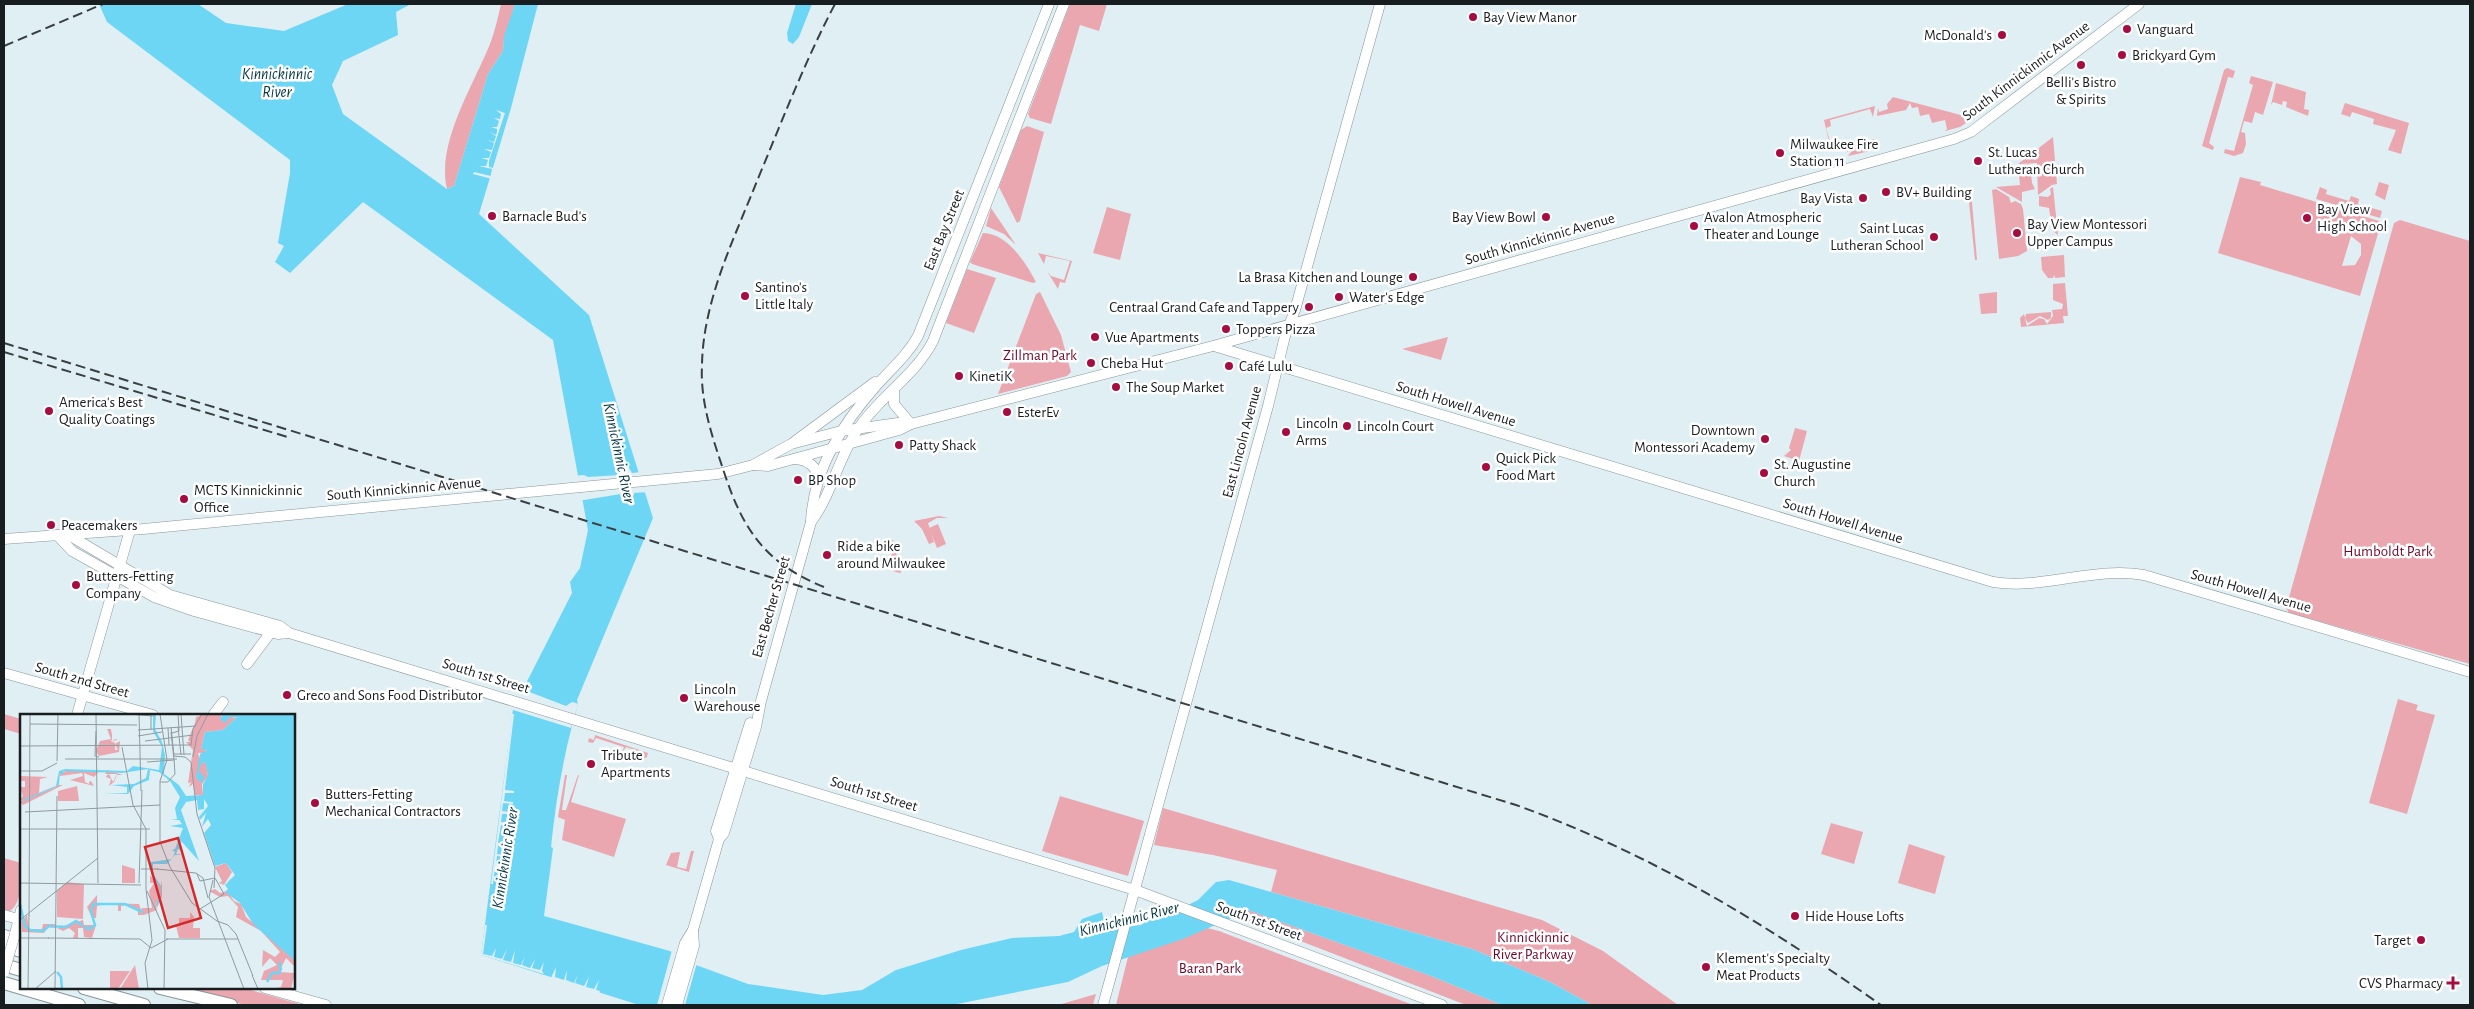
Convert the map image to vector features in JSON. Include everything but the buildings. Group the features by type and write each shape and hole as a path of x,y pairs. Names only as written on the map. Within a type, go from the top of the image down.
{"highway":[{"path":"4,946 20,951"},
{"path":"4,965 20,970"},
{"path":"4,983 20,988"},
{"path":"24,989 79,1005"},
{"path":"88,989 144,1005"},
{"path":"162,989 216,1005"},
{"path":"163,989 231,1005"}],"street":[{"name":"East Bay Street","path":"833,447 841,431 885,376 905,357 922,328 1049,4"},
{"name":"East Bay Street","path":"849,443 873,409 926,354 940,323 1064,4"},
{"name":"East Lincoln Avenue","path":"1103,1005 1128,920 1289,324 1380,4"},
{"name":"South Kinnickinnic Avenue","path":"753,465 768,466 899,430 911,424 1213,346 1960,137 1971,132 2139,4"},
{"path":"978,186 991,191"},
{"name":"South Howell Avenue","path":"1213,346 1992,582 2008,585 2027,584 2122,572 2144,575 2470,672"},
{"path":"905,357 917,358 926,354"},
{"path":"791,444 885,376"},
{"path":"894,389 894,404 911,424"},
{"name":"South Kinnickinnic Avenue","path":"62,535 718,474 753,465 791,444 841,431 898,422 911,424"},
{"name":"East Becher Street","path":"811,522 822,508 849,443"},
{"name":"East Becher Street","path":"689,944 718,839 716,831 756,726 761,701 811,522 812,505 819,480 833,447"},
{"path":"792,459 810,463 818,472 819,480"},
{"path":"77,714 130,530"},
{"path":"4,539 62,535"},
{"name":"South 1st Street","path":"62,535 154,597 173,604 271,632 289,633 513,699 1135,890 1442,1005"},
{"name":"South 1st Street","path":"118,571 170,595 280,626 289,633"},
{"path":"247,664 271,632"},
{"name":"South 2nd Street","path":"4,673 150,714"},
{"path":"214,714 223,702"},
{"path":"4,915 20,917 4,972"},
{"path":"667,1005 689,944"},
{"path":"677,1005 689,944"},
{"path":"269,989 326,1005"}],"green space":[{"path":"501,4 515,4 504,40 503,51 488,74 454,186 447,189 445,172 451,134 490,44"},
{"path":"1070,4 1107,4 1099,31 1080,25 1051,124 1030,118 1028,114"},
{"path":"2227,68 2235,71 2233,78 2228,77 2209,143 2214,147 2213,150 2202,146 2224,70"},
{"path":"2251,76 2273,82 2263,115 2255,112 2252,123 2244,121 2241,132 2245,133 2246,144 2243,153 2234,156 2224,153 2225,149 2234,151 2253,85 2249,83"},
{"path":"2276,83 2306,92 2304,109 2309,110 2308,116 2286,107 2287,102 2283,101 2282,105 2273,102 2271,105"},
{"path":"1893,97 1972,119 1960,127 1945,131 1947,129 1945,120 1932,123 1929,114 1920,116 1918,107 1912,108 1910,103 1906,110 1877,116 1878,108 1879,112 1888,109 1887,104"},
{"path":"2345,103 2409,123 2401,154 2388,150 2396,130 2373,124 2374,119 2352,112 2350,117 2341,114"},
{"path":"1875,106 1873,117 1870,109 1830,120 1831,126 1826,128 1832,149 1836,149 1831,151 1824,120"},
{"path":"1027,126 1044,132 1020,221 1017,223 999,187 1021,130"},
{"path":"2053,137 2057,184 2052,185 2038,195 2037,163 2018,164"},
{"path":"1874,139 1876,144 1870,151 1848,156 1851,152 1850,150 1847,152 1847,147"},
{"path":"2030,164 2032,183 2035,189 2022,192 2022,202 1996,187 2020,185 2018,165"},
{"path":"2240,177 2261,182 2260,185 2381,223 2360,296 2218,253","holes":["2351,236 2361,244 2361,255 2355,265 2342,266"]},
{"path":"2379,182 2389,185 2385,200 2375,195"},
{"path":"2053,187 2058,235 2053,231 2049,208 2039,206 2039,196 2048,197 2051,194 2050,189"},
{"path":"2320,187 2327,190 2326,194 2349,201 2351,196 2359,199 2358,204 2382,211 2380,218 2316,199"},
{"path":"1996,189 2009,197 2011,203 2015,201 2021,204 2023,209 2027,251 2018,256 1999,259 1992,190"},
{"path":"1971,191 1977,260 1975,260 1968,192"},
{"path":"1107,207 1131,214 1120,260 1093,253"},
{"path":"991,208 1016,245 1004,234 986,226"},
{"name":"Humboldt Park","path":"2400,220 2470,241 2470,664 2289,613 2286,608 2394,223"},
{"path":"983,233 992,234 1008,243 1027,266 1036,282 1033,283 972,264 970,262"},
{"path":"1038,253 1072,261 1065,283 1060,282 1058,289 1047,271 1051,276 1064,280 1070,261 1046,256 1044,264"},
{"path":"2064,255 2065,277 2055,278 2054,275 2053,278 2048,278 2042,270 2041,257"},
{"path":"967,269 996,278 974,333 946,323"},
{"path":"2065,283 2068,316 2063,316 2064,323 2021,327 2020,318 2024,314 2027,326 2039,318 2044,319 2047,324 2053,316 2052,310 2062,309 2063,304 2053,300 2053,284"},
{"name":"Zillman Park","path":"1040,292 1061,335 1071,372 1067,376 998,394 1036,294"},
{"path":"1997,292 1997,313 1981,314 1979,294"},
{"path":"2051,312 2051,318 2048,320 2040,316 2028,323 2025,318 2026,314"},
{"path":"1448,337 1441,360 1402,349"},
{"path":"1795,428 1807,431 1799,461 1784,456 1791,450 1789,448"},
{"path":"939,516 948,518 937,518 928,523 934,542 929,544 922,529 914,521"},
{"path":"938,524 946,544 937,548 929,528"},
{"path":"889,540 893,540 901,573 890,569 888,564 886,558 890,557 893,552"},
{"path":"2398,699 2418,705 2416,710 2435,715 2407,814 2369,803"},
{"path":"4,714 20,719 20,734 4,729"},
{"path":"595,735 648,753 647,757 643,759 644,753 626,747 622,753 624,747 596,738 593,743 588,742 589,738 594,740"},
{"path":"565,775 567,775 562,810 566,810 579,775 571,802 626,819 614,857 562,840 565,820 558,817"},
{"path":"1060,796 1144,821 1128,876 1042,851"},
{"name":"Kinnickinnic River Parkway","path":"1163,808 1542,920 1603,951 1678,1005 1592,1005 1550,982 1472,949 1271,892 1277,870 1213,855 1154,845"},
{"path":"1831,823 1863,832 1854,864 1821,854"},
{"path":"1909,844 1945,856 1935,894 1898,883"},
{"path":"691,851 694,851 689,872 666,865 671,853 680,852 677,867 686,869"},
{"path":"4,858 20,863 20,889 14,907 10,911 4,910"},
{"name":"Kinnickinnic River Parkway","path":"1245,909 1431,976 1502,1005 1466,1005 1236,916"},
{"name":"Baran Park","path":"1207,928 1413,1005 1116,1005 1128,957"},
{"path":"179,989 247,989 303,1005 246,1005"},
{"path":"1096,994 1093,1005 1058,1005"}],"water":[{"name":"Kinnickinnic River","path":"99,4 198,4 226,23 284,31 348,4 411,4 396,12 398,35 343,61 332,85 343,114 447,189 454,186 488,74 503,51 504,36 515,4 538,4 511,108 479,214 589,315 653,518 577,700 578,704 558,793 544,916 670,951 696,965 748,984 823,995 862,990 896,970 961,950 1012,938 1059,936 1074,932 1082,919 1102,912 1106,929 1141,925 1150,919 1162,918 1198,900 1216,882 1229,880 1472,949 1550,982 1592,1005 1502,1005 1431,976 1245,909 1236,916 1183,939 1102,966 1068,982 952,1005 639,1005 481,955 513,709 572,593 570,582 580,568 588,530 553,340 363,202 290,273 275,262 284,246 278,243 290,173 290,160 107,22"},
{"path":"796,4 812,4 799,37 793,44 788,41 787,33"}],"pier":[{"path":"496,110 505,113 489,161 489,167 493,168 501,144 492,179 473,174 474,172 491,176 492,169 479,166 486,166 488,160 481,158 489,158 491,152 484,149 492,150 494,143 487,140 494,142 496,136 489,132 496,135 497,132 497,129 491,127 497,127 499,121 494,118 500,119 501,114"},
{"path":"628,466 632,473 641,472 648,492 578,501 574,476 619,475 623,467"},
{"path":"518,691 532,693 566,706 572,702 578,704 571,728 510,709"},
{"path":"512,714 514,714 505,790 514,791 514,793 505,793 504,801 513,802 513,804 503,803 502,811 511,812 511,814 502,814 501,822 510,823 510,825 501,825 498,843 508,844 507,846 498,846 497,854 506,855 506,857 497,856 496,864 505,865 505,867 495,867 493,884 491,884"},
{"path":"485,925 487,925 483,954 492,956 496,948 494,957 502,959 507,948 503,960 511,962 515,950 513,963 521,965 525,956 522,965 530,968 535,959 532,968 540,970 544,962 542,971 544,974 481,955"},
{"path":"672,950 697,963 685,1005 657,1005"},
{"path":"556,967 555,977 564,980 567,970 566,980 574,983 578,974 575,983 584,986 589,977 586,987 594,989 599,980 596,990 600,991 599,994 551,978"}],"railway":[{"path":"4,46 103,4"},
{"path":"824,587 787,568 773,556 760,544 740,513 725,475 708,421 703,393 702,365 708,317 721,271 794,91 835,4"},
{"path":"4,343 1516,805 1614,845 1706,893 1794,946 1881,1005"},
{"path":"4,352 291,438"}],"place":[{"name":"Bay View Manor","path":"1473,17"},
{"name":"Vanguard","path":"2127,29"},
{"name":"McDonald's","path":"2002,35"},
{"name":"Brickyard Gym","path":"2122,55"},
{"name":"Belli's Bistro & Spirits","path":"2081,65"},
{"name":"Milwaukee Fire Station 11","path":"1780,153"},
{"name":"St. Lucas Lutheran Church","path":"1978,161"},
{"name":"BV+ Building","path":"1886,192"},
{"name":"Bay Vista","path":"1863,198"},
{"name":"Barnacle Bud's","path":"492,216"},
{"name":"Bay View Bowl","path":"1546,217"},
{"name":"Bay View High School","path":"2307,218"},
{"name":"Avalon Atmospheric Theater and Lounge","path":"1694,226"},
{"name":"Bay View Montessori Upper Campus","path":"2017,233"},
{"name":"Saint Lucas Lutheran School","path":"1934,237"},
{"name":"La Brasa Kitchen and Lounge","path":"1413,277"},
{"name":"Santino's Little Italy","path":"745,296"},
{"name":"Water's Edge","path":"1339,297"},
{"name":"Centraal Grand Cafe and Tappery","path":"1309,307"},
{"name":"Toppers Pizza","path":"1226,329"},
{"name":"Vue Apartments","path":"1095,337"},
{"name":"Cheba Hut","path":"1091,363"},
{"name":"Café Lulu","path":"1229,366"},
{"name":"KinetiK","path":"959,376"},
{"name":"The Soup Market","path":"1116,387"},
{"name":"America's Best Quality Coatings","path":"49,411"},
{"name":"EsterEv","path":"1007,412"},
{"name":"Lincoln Court","path":"1347,426"},
{"name":"Lincoln Arms","path":"1286,432"},
{"name":"Downtown Montessori Academy","path":"1765,439"},
{"name":"Patty Shack","path":"899,445"},
{"name":"Quick Pick Food Mart","path":"1486,467"},
{"name":"St. Augustine Church","path":"1764,473"},
{"name":"BP Shop","path":"798,480"},
{"name":"MCTS Kinnickinnic Office","path":"184,499"},
{"name":"Peacemakers","path":"51,525"},
{"name":"Ride a bike around Milwaukee","path":"827,555"},
{"name":"Butters-Fetting Company","path":"76,585"},
{"name":"Greco and Sons Food Distributor","path":"287,695"},
{"name":"Lincoln Warehouse","path":"684,698"},
{"name":"Tribute Apartments","path":"591,764"},
{"name":"Butters-Fetting Mechanical Contractors","path":"315,803"},
{"name":"Hide House Lofts","path":"1795,916"},
{"name":"Target","path":"2421,940"},
{"name":"Klement's Specialty Meat Products","path":"1706,967"},
{"name":"CVS Pharmacy","path":"2453,983"}]}
